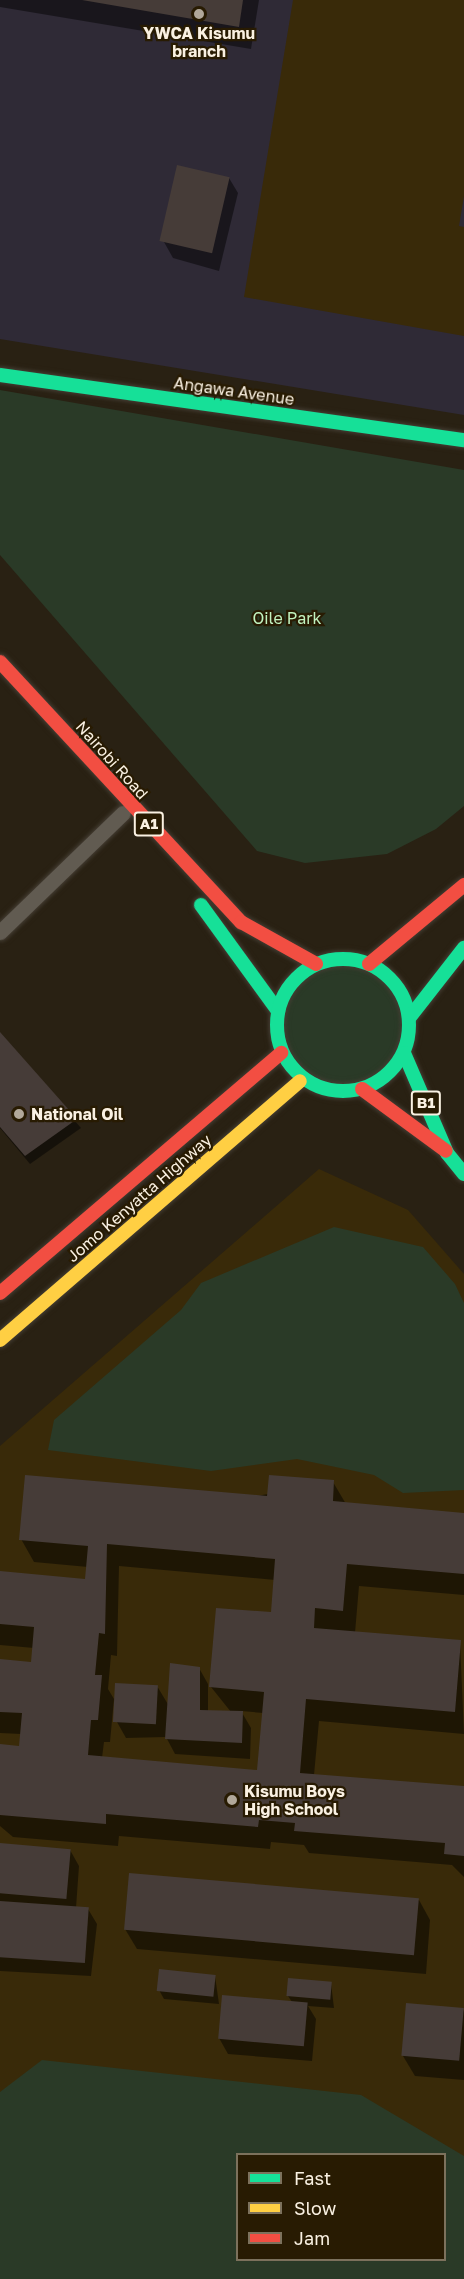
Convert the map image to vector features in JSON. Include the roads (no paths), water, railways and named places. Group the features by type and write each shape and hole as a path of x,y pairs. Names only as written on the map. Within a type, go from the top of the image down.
{"main road":[{"name":"Angawa Avenue","path":"0,375 464,440"},
{"name":"Nairobi Road","path":"0,662 242,922 316,964"},
{"name":"Nairobi Road","path":"0,676 187,888 278,1011"},
{"path":"369,964 464,885"},
{"path":"410,1017 464,948"},
{"path":"335,959 369,964 401,990 410,1017 404,1053 393,1069 362,1089 341,1091 300,1081 281,1053 278,1011 298,976 316,964 335,959"},
{"name":"Jomo Kenyatta Highway","path":"0,1293 281,1053"},
{"name":"B1","path":"404,1053 447,1153"},
{"name":"Jomo Kenyatta Highway","path":"0,1341 300,1081"},
{"name":"B1","path":"362,1089 447,1153"},
{"path":"447,1153 464,1174"}],"lane":[{"path":"0,932 123,813"}],"place":[{"name":"YWCA Kisumu branch","path":"199,14"},
{"name":"National Oil","path":"19,1114"},
{"name":"Kisumu Boys High School","path":"232,1800"}],"park label":[{"name":"Oile Park","path":"287,618"}]}
